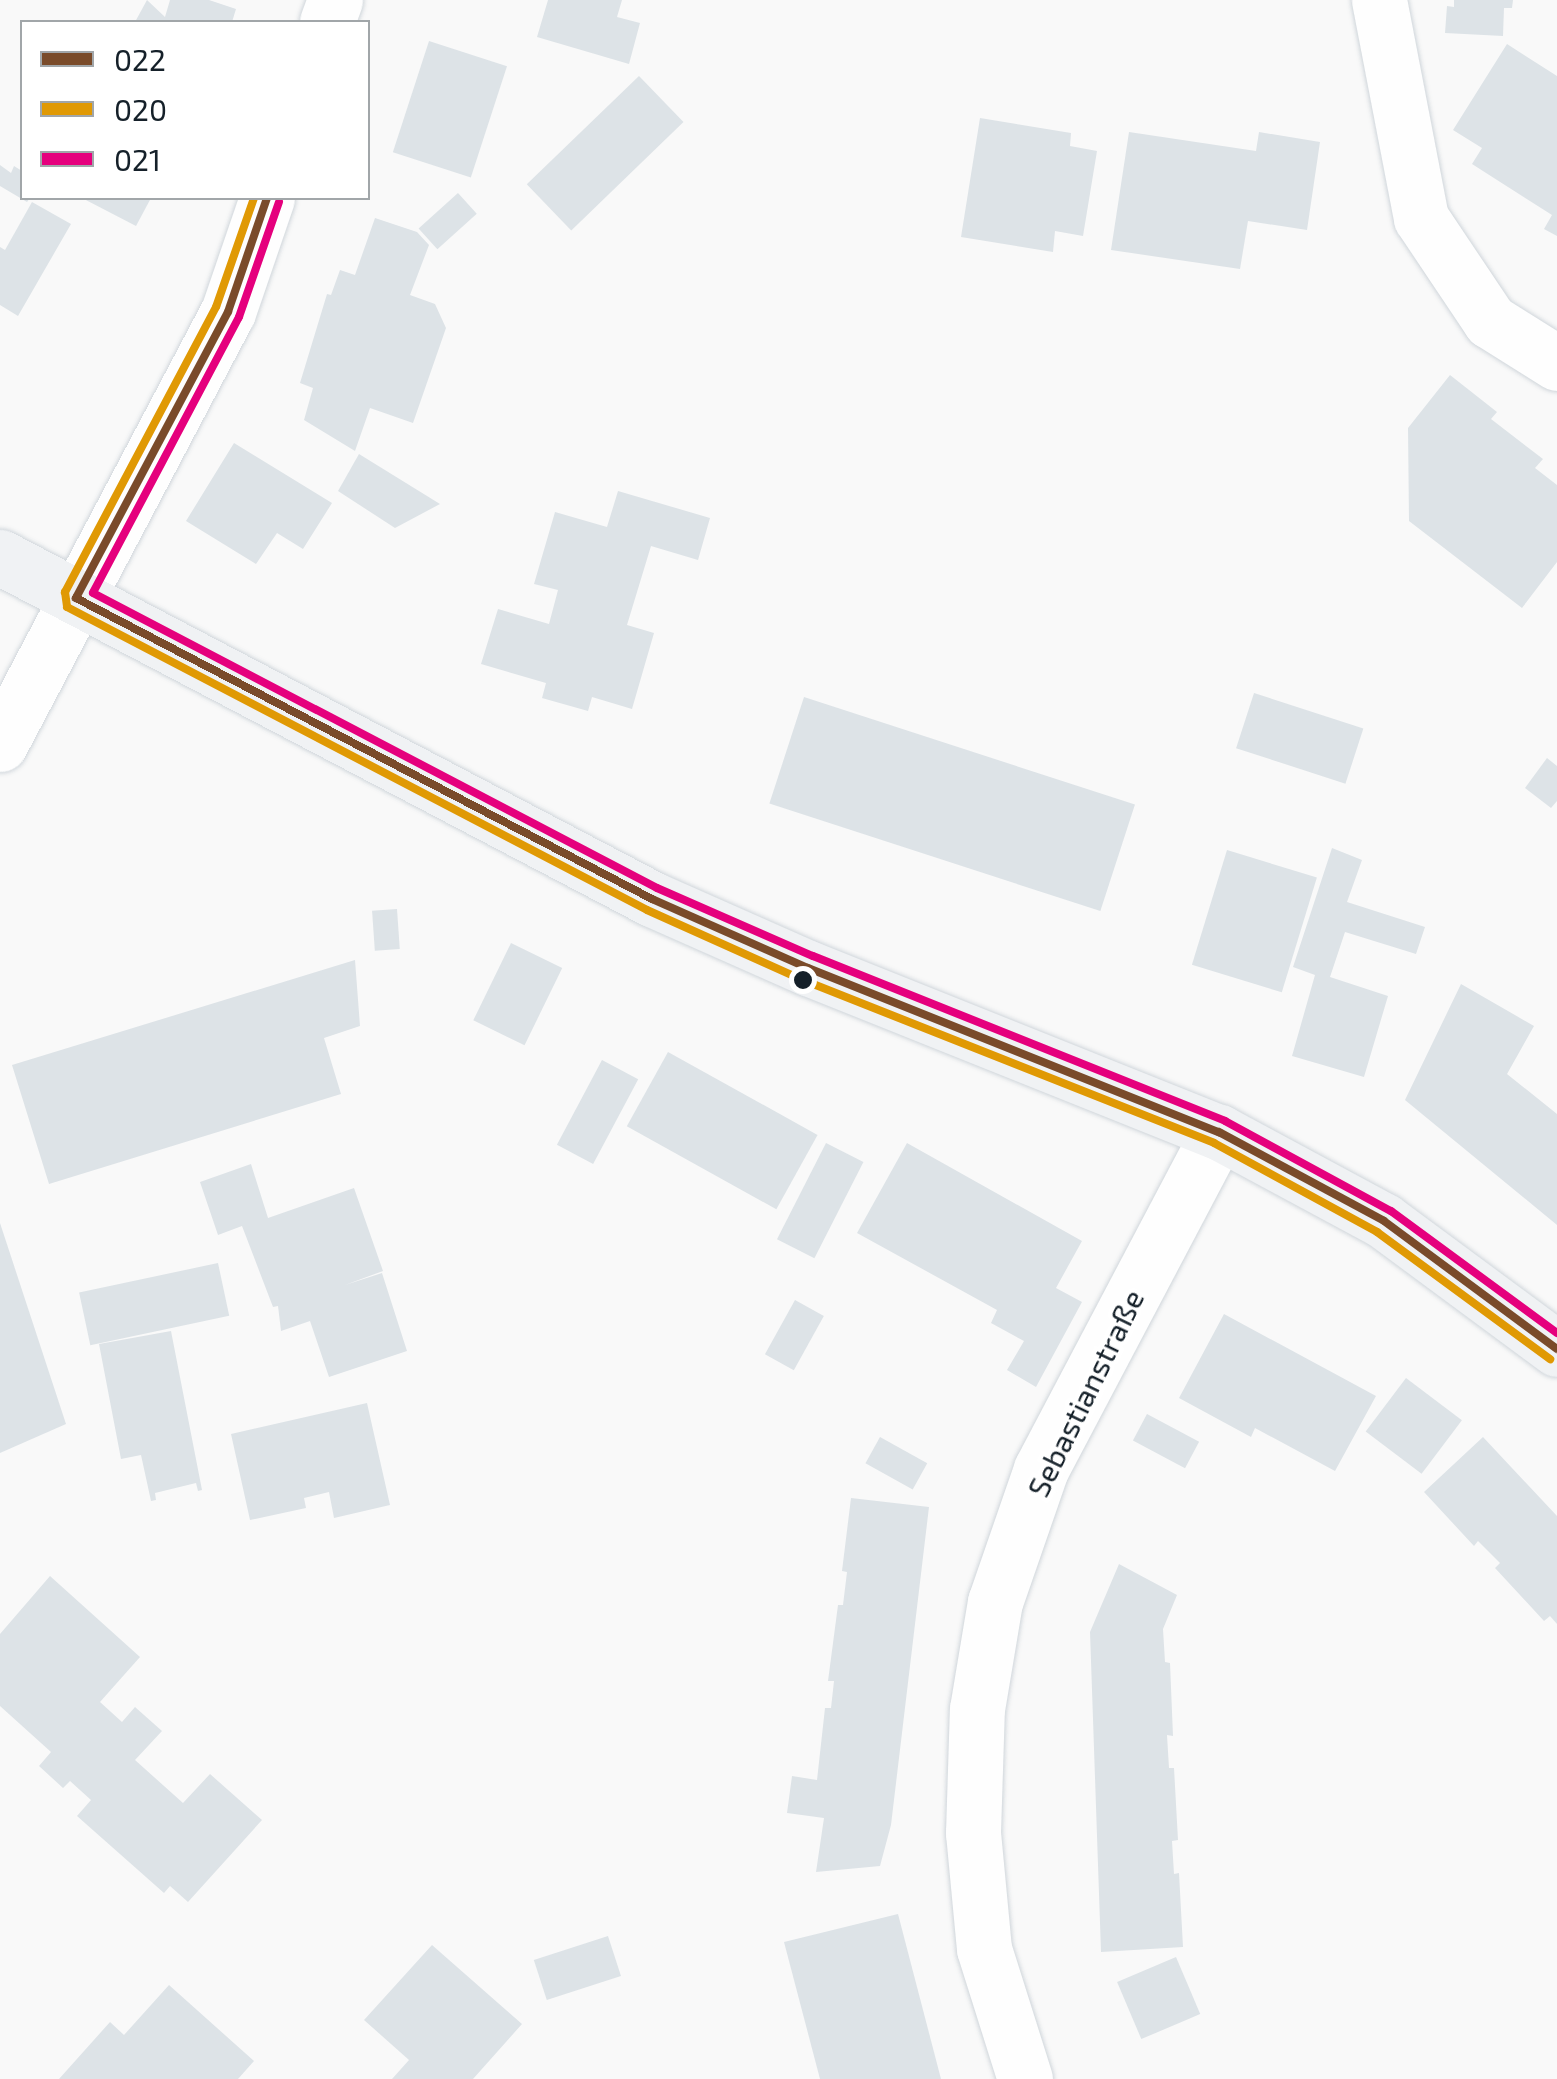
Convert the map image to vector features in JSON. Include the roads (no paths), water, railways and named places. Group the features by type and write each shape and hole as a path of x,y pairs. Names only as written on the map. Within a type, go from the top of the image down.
{"main road":[{"path":"0,557 652,899 808,968 1219,1132 1384,1220 1557,1350"}],"street":[{"path":"1379,0 1421,218 1490,321 1557,364"},
{"path":"0,744 228,312 266,200"},
{"name":"Sebastianstraße","path":"1026,2079 984,1949 974,1833 977,1710 995,1602 1041,1469 1219,1132"}]}
